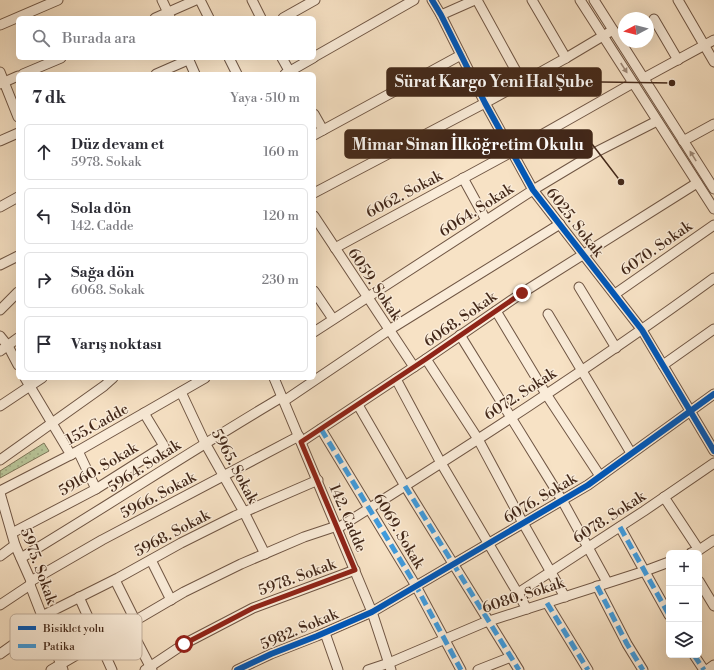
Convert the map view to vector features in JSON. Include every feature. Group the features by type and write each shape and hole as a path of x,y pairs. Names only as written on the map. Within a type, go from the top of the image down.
{"street":[{"path":"21,16 58,0"},
{"path":"162,0 169,15 196,0"},
{"path":"200,0 208,16"},
{"path":"252,0 260,16"},
{"path":"287,16 315,0"},
{"path":"316,57 414,0"},
{"name":"6025. Sokak","path":"432,0 442,15 485,103 533,190 642,330 714,451"},
{"path":"442,15 476,0 522,82"},
{"path":"532,0 566,58"},
{"path":"580,0 714,209"},
{"path":"594,0 713,187"},
{"path":"678,0 714,62"},
{"path":"0,25 16,18"},
{"path":"654,19 678,60"},
{"path":"316,193 485,103 613,30"},
{"path":"644,78 714,40"},
{"path":"316,134 461,55"},
{"path":"28,72 56,60"},
{"path":"160,72 186,60"},
{"path":"188,60 194,72"},
{"path":"230,60 236,72"},
{"path":"283,60 289,72"},
{"path":"291,72 311,60"},
{"path":"0,72 2,83 16,113"},
{"path":"2,83 16,77"},
{"name":"6062. Sokak","path":"334,248 634,83"},
{"path":"316,118 323,130"},
{"name":"6064. Sokak","path":"316,331 533,190 598,151 657,121"},
{"path":"683,141 714,124"},
{"path":"0,141 16,134"},
{"path":"463,178 486,220"},
{"name":"6068. Sokak","path":"300,439 321,429 496,311 697,183"},
{"path":"0,207 16,198"},
{"name":"6059. Sokak","path":"316,219 414,367"},
{"name":"5964. Sokak","path":"316,378 389,330 560,224"},
{"name":"6070. Sokak","path":"614,294 714,225"},
{"path":"0,265 16,257"},
{"name":"6072. Sokak","path":"142,616 241,564 304,537 337,527 370,508 582,371 714,278"},
{"path":"579,287 616,348"},
{"path":"0,310 16,294"},
{"path":"316,294 333,319"},
{"path":"496,311 546,394 600,476"},
{"path":"548,314 631,454"},
{"path":"663,365 714,329"},
{"path":"460,335 562,500 608,582"},
{"path":"0,336 4,348 16,363"},
{"path":"4,348 16,339"},
{"path":"426,359 478,439 565,597"},
{"path":"396,379 441,463 527,609"},
{"path":"0,460 111,380"},
{"name":"155.Cadde","path":"0,492 75,453 202,380"},
{"name":"142. Cadde","path":"275,380 372,612 390,666"},
{"name":"5964. Sokak","path":"21,558 162,472 205,443 283,399 312,380"},
{"path":"0,406 28,382 53,423 75,453 96,489"},
{"name":"5965. Sokak","path":"181,392 205,443 224,475 265,554"},
{"name":"6076. Sokak","path":"372,612 600,476 714,394"},
{"path":"358,405 405,486 519,670"},
{"name":"59160. Sokak","path":"12,533 96,489 164,446 144,413"},
{"name":"6069. Sokak","path":"321,429 416,586 461,670"},
{"name":"5966. Sokak","path":"0,605 30,583 109,537 224,475 300,439"},
{"name":"6078. Sokak","path":"518,594 664,498 714,463"},
{"name":"5968. Sokak","path":"51,614 79,597 244,512 318,480"},
{"name":"5975. Sokak","path":"0,492 15,545 41,614"},
{"path":"664,498 694,550"},
{"path":"620,527 666,610"},
{"path":"697,550 714,540"},
{"path":"0,556 15,545"},
{"path":"151,560 171,600"},
{"name":"6080. Sokak","path":"368,670 390,666 445,639 488,621 666,563"},
{"name":"5978. Sokak","path":"149,669 184,644 253,608 355,570"},
{"path":"114,580 129,614"},
{"path":"597,586 627,644 643,670"},
{"path":"702,586 714,606"},
{"path":"79,597 87,614"},
{"path":"547,603 588,670"},
{"name":"5982. Sokak","path":"237,670 271,654 325,633 372,612"},
{"path":"325,633 338,670"},
{"name":"5968. Sokak","path":"0,654 10,646"},
{"path":"142,650 149,669"},
{"path":"478,670 511,657"},
{"path":"696,658 704,670"},
{"name":"6072. Sokak","path":"51,670 62,668 73,660"},
{"path":"108,660 112,670"},
{"path":"707,670 714,665"}],"green space":[{"path":"44,443 49,451 0,478 0,471"}],"marked path":[{"path":"321,429 416,586 461,670"},
{"path":"405,486 519,670"},
{"path":"620,527 666,610"},
{"path":"597,586 627,644 643,670"},
{"path":"547,603 588,670"},
{"path":"696,658 704,670"}],"cycle path":[{"path":"432,0 485,103 533,190 642,330 714,451"},
{"path":"237,670 271,654 372,612 588,485 714,394"}],"place":[{"name":"Sürat Kargo Yeni Hal Şube","path":"672,83"},
{"name":"Mimar Sinan İlköğretim Okulu","path":"621,182"}],"route":[{"path":"184,644 219,624 253,608 355,570 301,442 522,293"}]}
